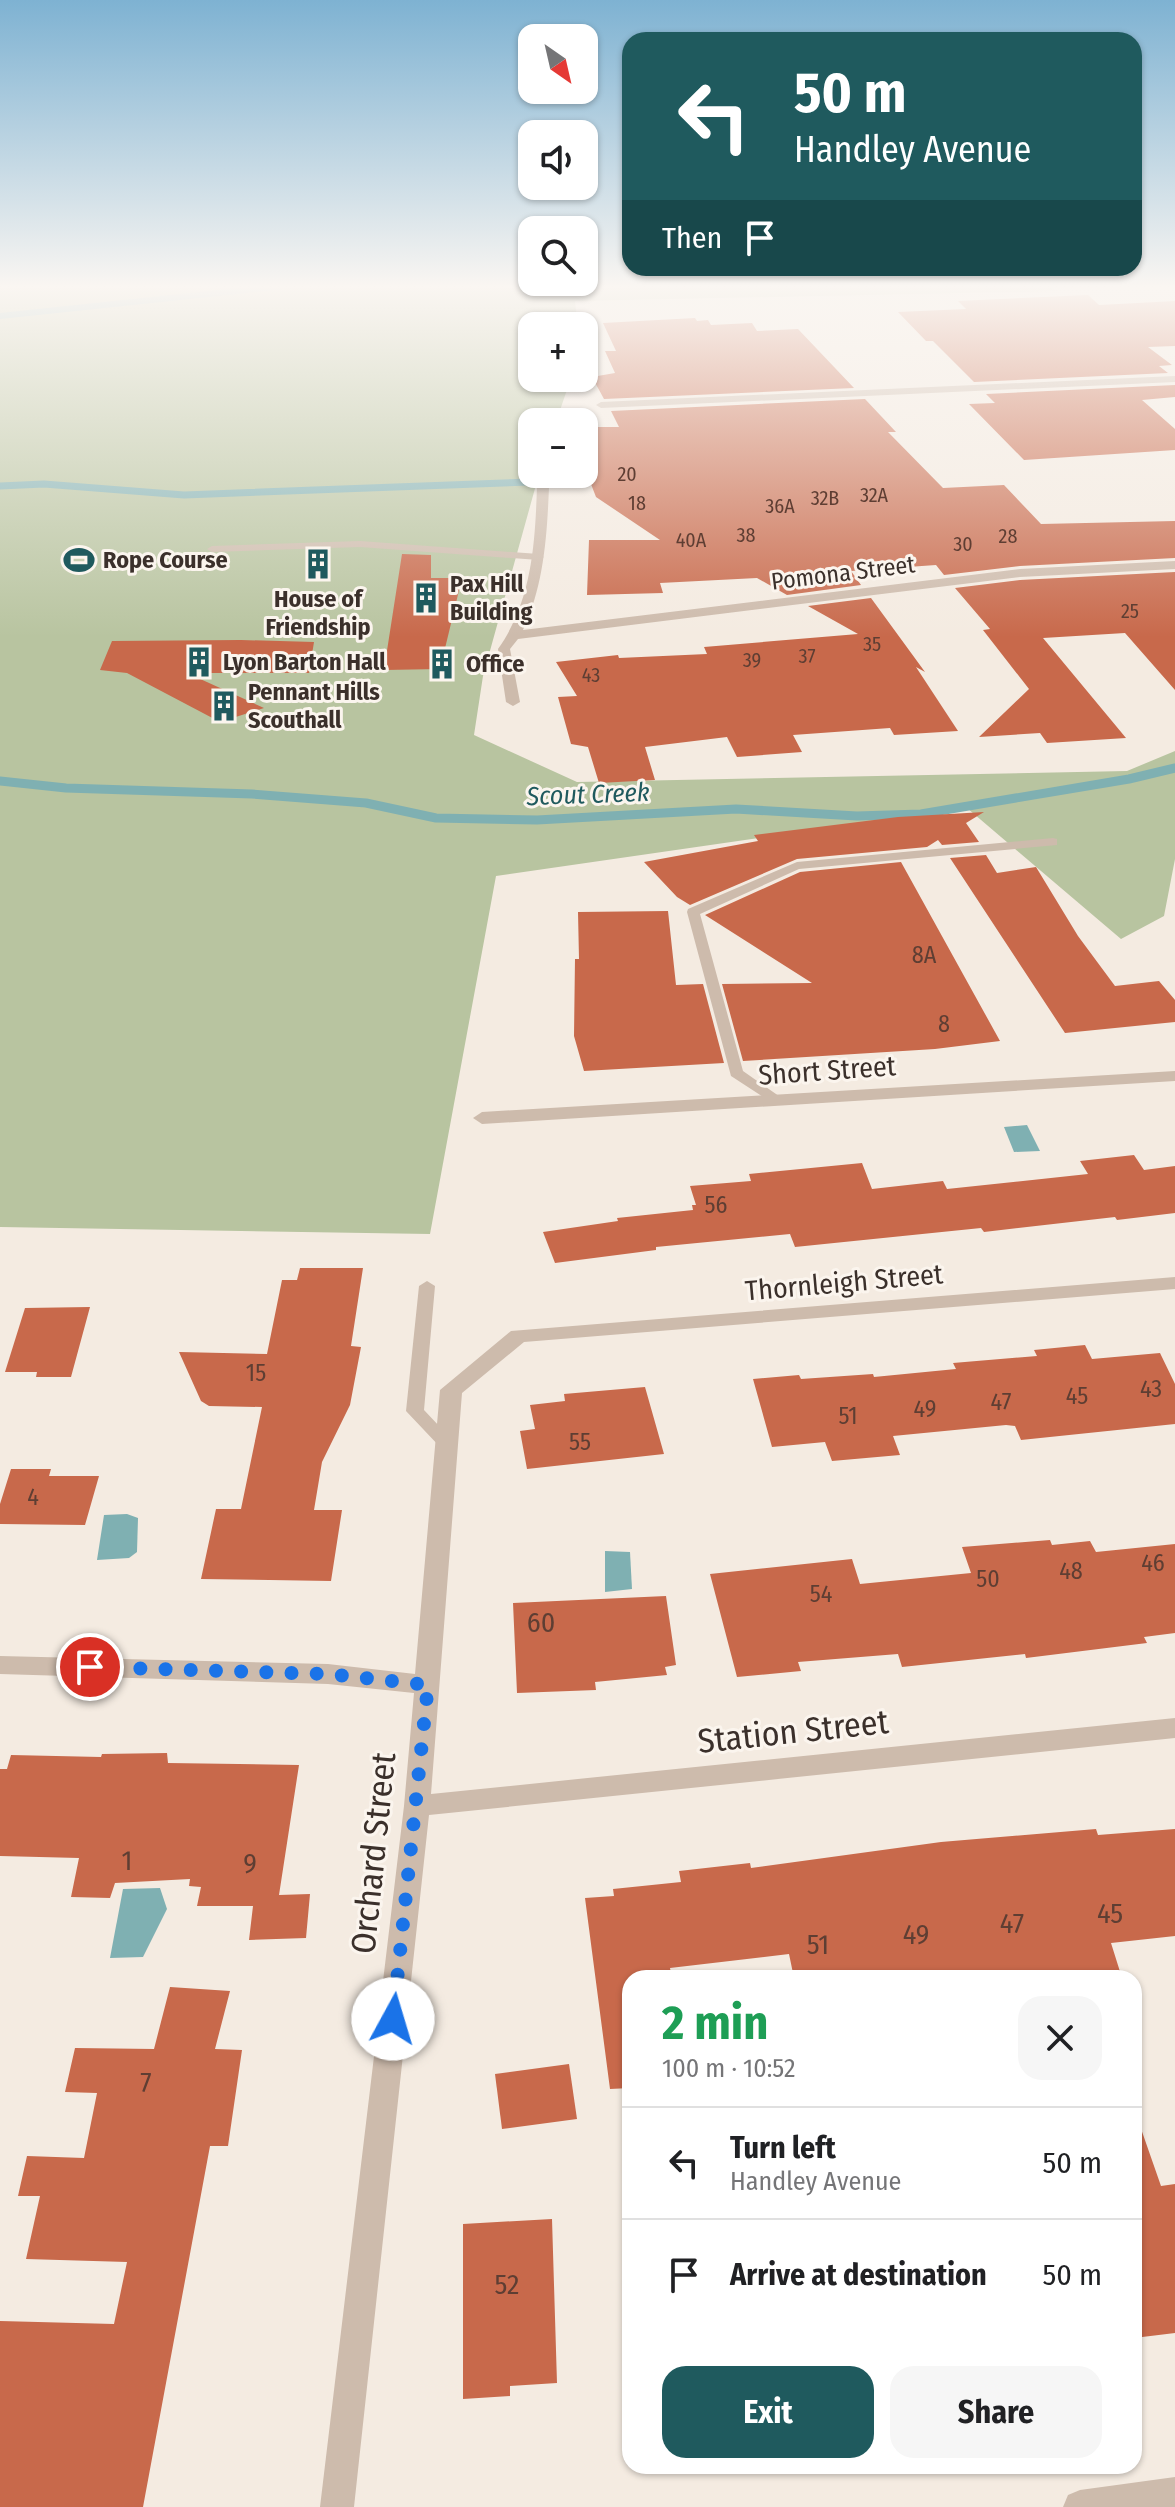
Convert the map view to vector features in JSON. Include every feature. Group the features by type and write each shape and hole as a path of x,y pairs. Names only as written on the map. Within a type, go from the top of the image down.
{"street":[{"path":"601,405 645,403"},
{"path":"513,702 504,649 517,635 539,557 543,488"},
{"name":"Pomona Street","path":"517,635 1020,573 1175,565"},
{"name":"Short Street","path":"482,1118 1175,1076"},
{"name":"Thornleigh Street","path":"518,1336 1175,1283"},
{"name":"Orchard Street","path":"337,2507 417,1806 451,1390 518,1336"},
{"path":"0,1665 328,1674 428,1685"},
{"name":"Station Street","path":"417,1806 1175,1728"},
{"path":"1080,2507 1175,2494"}],"lane":[{"path":"212,549 360,544 539,557"},
{"path":"779,1101 736,1073 693,912 797,866 1053,842"},
{"path":"427,1286 415,1411 447,1444"}],"green space":[{"path":"0,403 562,403 561,408 518,408 518,488 535,488 483,676 474,735 577,782 1127,771 1175,751 1175,859 1164,916 1121,939 967,808 496,876 430,1234 0,1227"}],"water":[{"path":"1027,1125 1040,1151 1014,1152 1004,1127"},
{"path":"127,1514 138,1518 137,1552 129,1558 97,1560 104,1515"},
{"path":"605,1551 630,1552 632,1589 605,1592"},
{"path":"160,1888 167,1909 143,1957 110,1958 123,1889"}],"building":[{"path":"780,403 869,403 896,432 888,432 943,488 1004,485 1041,524 1175,521 1175,558 1020,566 944,575 936,565 851,571 861,585 787,595 757,578 660,583 663,593 587,595 589,540 660,540 596,497 593,488 598,488 598,427 619,427 611,411"},
{"path":"1145,403 1175,429 1175,450 1024,460 969,404"},
{"path":"402,554 431,555 431,578 462,578 440,669 384,670"},
{"path":"1175,572 1175,690 1125,633 1043,638 1126,738 1047,743 1040,733 979,737 1029,689 983,630 990,629 955,588 1020,580"},
{"path":"871,598 925,672 916,667 958,731 894,735 890,728 793,735 802,752 737,757 727,737 645,747 655,780 599,783 588,747 571,744 558,697 577,696 556,662 618,655 619,658 707,654 704,647 858,634 808,606"},
{"path":"112,641 314,642 309,673 187,673 264,708 220,722 127,673 100,670"},
{"path":"984,812 966,823 979,842 942,845 938,840 927,847 797,859 690,905 677,897 644,862 758,841 754,835 898,817"},
{"path":"986,855 997,873 1036,867 1078,936 1115,986 1159,981 1175,1000 1175,1022 1065,1033 950,858"},
{"path":"901,862 1000,1041 935,1049 743,1061 722,984 812,983 705,915 800,872"},
{"path":"668,911 676,985 703,984 724,1063 584,1071 574,1036 575,959 579,959 578,912"},
{"path":"1134,1155 1144,1170 1175,1166 1175,1213 795,1247 790,1234 656,1247 656,1250 555,1263 543,1232 618,1221 617,1218 693,1210 692,1205 696,1205 690,1186 751,1181 749,1174 862,1163 872,1189 943,1181 947,1189 1088,1174 1080,1161"},
{"path":"300,1268 363,1268 351,1346 361,1347 350,1405 322,1462 314,1510 342,1510 331,1581 201,1579 216,1509 241,1509 262,1407 209,1406 201,1401 179,1352 267,1354 282,1280 297,1280"},
{"path":"90,1307 71,1377 36,1377 37,1372 5,1372 25,1308"},
{"path":"1085,1345 1092,1359 1160,1353 1175,1384 1175,1424 1021,1440 1015,1426 1006,1425 893,1436 900,1455 832,1461 825,1442 772,1447 753,1379 799,1375 801,1379 873,1374 874,1377 956,1369 953,1363 1037,1356 1034,1350"},
{"path":"645,1387 664,1454 527,1469 520,1431 535,1429 530,1405 565,1401 564,1394"},
{"path":"11,1469 51,1469 49,1476 99,1476 85,1525 0,1524 0,1504"},
{"path":"1050,1540 1052,1545 1090,1541 1096,1552 1175,1544 1175,1633 1144,1637 1147,1643 1026,1658 1025,1654 902,1667 898,1654 798,1662 801,1671 737,1677 710,1574 852,1559 860,1584 971,1573 962,1547"},
{"path":"666,1596 676,1665 665,1667 667,1675 595,1682 596,1690 517,1693 513,1603"},
{"path":"167,1753 168,1763 299,1765 279,1895 310,1894 306,1938 249,1940 253,1906 197,1906 201,1887 189,1886 190,1879 115,1883 110,1898 71,1897 79,1858 0,1856 0,1769 7,1769 11,1755 101,1757 102,1754"},
{"path":"1096,1829 1098,1835 1175,1829 1175,1936 1111,1943 1119,1970 792,1970 789,1954 670,1970 622,1970 622,2088 610,2089 585,1898 614,1896 613,1889 681,1882 679,1871 750,1863 751,1868 941,1842"},
{"path":"170,1987 230,1991 215,2049 242,2050 228,2146 210,2146 143,2507 0,2507 0,2321 114,2324 127,2262 26,2259 40,2196 18,2196 27,2156 84,2158 97,2093 65,2092 75,2048 154,2049"},
{"path":"569,2064 577,2119 502,2129 495,2074"},
{"path":"1142,2132 1161,2186 1175,2184 1175,2333 1142,2337"},
{"path":"552,2219 557,2383 510,2386 510,2396 463,2399 463,2224"}],"waterway":[{"path":"0,486 44,484 184,495 518,482"},
{"name":"Scout Creek","path":"0,781 66,788 252,794 366,803 436,818 537,820 736,809 857,816 921,814 1129,779 1175,768"}],"place":[{"name":"Rope Course","path":"79,560"},
{"name":"House of Friendship","path":"318,564"},
{"name":"Pax Hill Building","path":"426,598"},
{"name":"Lyon Barton Hall","path":"199,662"},
{"name":"Office","path":"442,664"},
{"name":"Pennant Hills Scouthall","path":"224,706"}],"route":[{"path":"90,1667 328,1674 428,1685 393,2019"}]}
